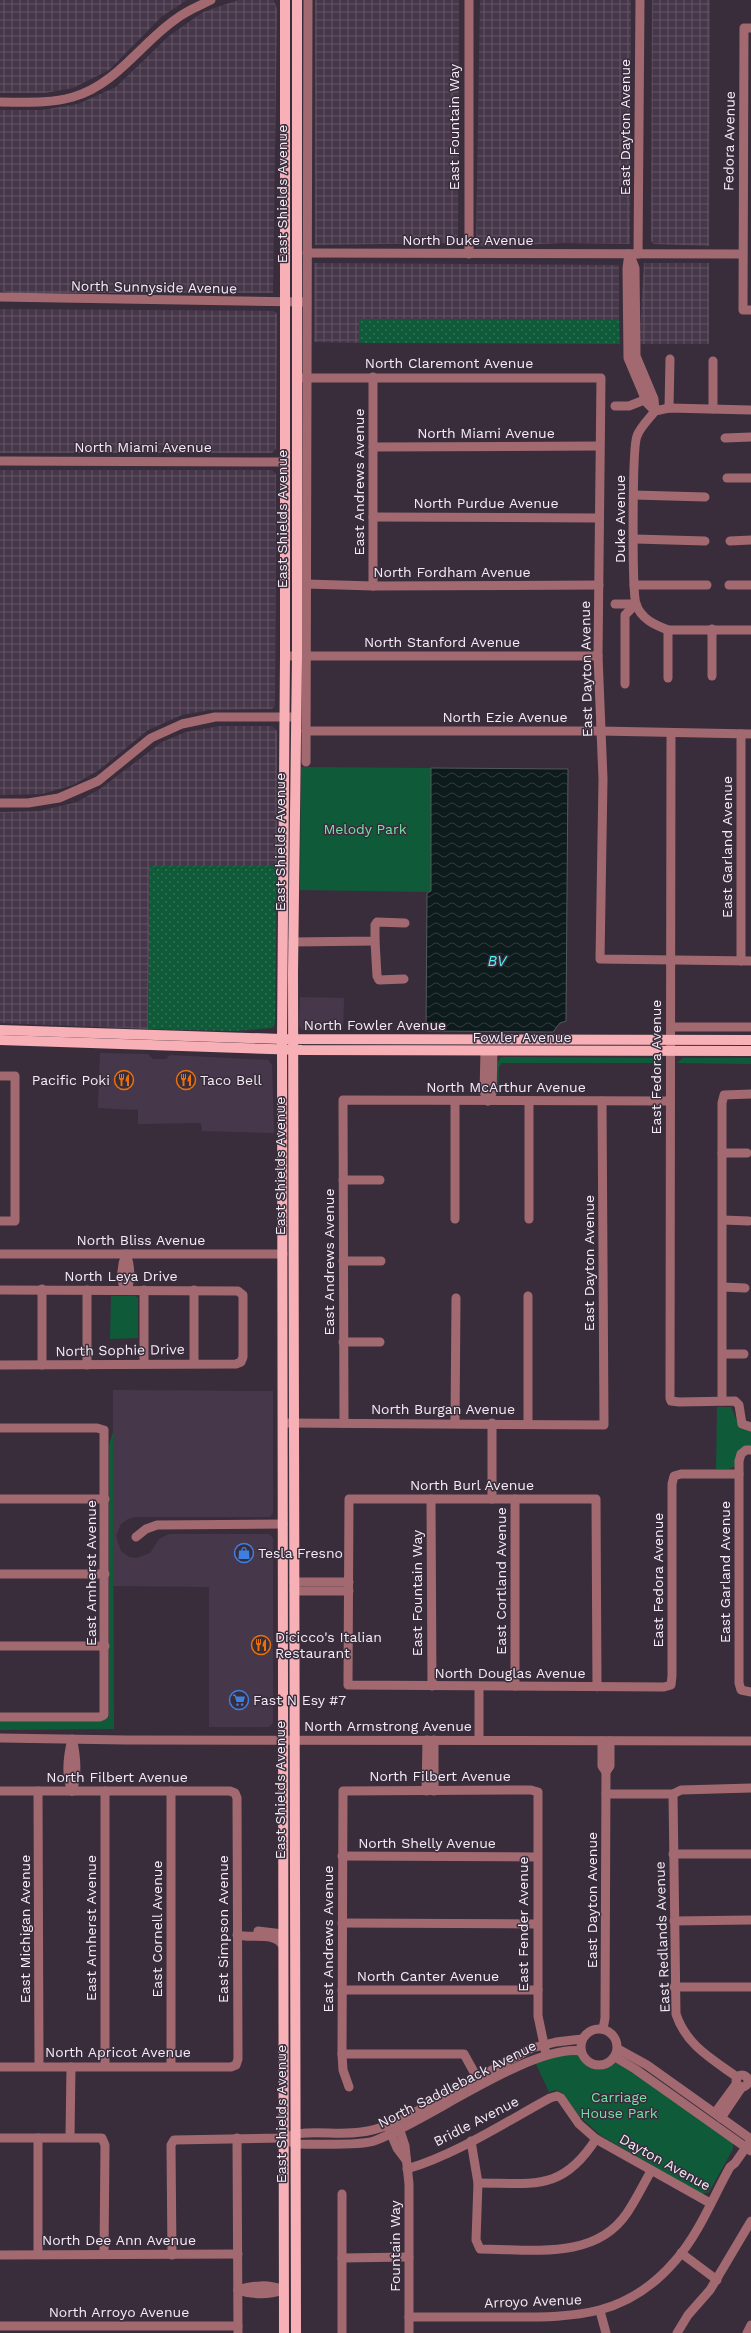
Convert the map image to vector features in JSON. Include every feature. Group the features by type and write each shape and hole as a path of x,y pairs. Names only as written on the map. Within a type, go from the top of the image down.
{"main road":[{"name":"East Shields Avenue","path":"284,2333 282,803 289,717 302,656 297,378 291,303 285,0"},
{"name":"East Shields Avenue","path":"296,2333 293,1333 294,880 289,717 285,656 286,462 291,303 297,0"},
{"path":"282,803 287,824 288,874 289,878 294,880"},
{"name":"North Fowler Avenue","path":"0,1030 282,1039 671,1038 751,1040"},
{"path":"31,1041 33,1038 41,1036 86,1038 114,1033"},
{"path":"489,1051 487,1046 494,1044 539,1044 545,1039"},
{"name":"North Fowler Avenue","path":"0,1040 294,1050"},
{"name":"Fowler Avenue","path":"294,1050 751,1051"},
{"path":"283,1169 288,1179 289,1226 293,1252"},
{"path":"283,1254 288,1257 288,1306 293,1333"},
{"path":"284,1934 289,1940 289,1987 295,2008"}],"street":[{"path":"0,102 48,101 72,97 96,87 124,66 176,19 211,0"},
{"name":"East Shields Avenue","path":"306,762 302,656 306,584 308,378 308,0"},
{"name":"East Fountain Way","path":"469,0 469,254"},
{"name":"East Dayton Avenue","path":"634,254 640,0"},
{"name":"Fedora Avenue","path":"748,28 747,240 742,254 743,310 751,310"},
{"name":"North Duke Avenue","path":"307,253 742,254"},
{"path":"634,254 627,268 628,358 655,411 669,408 751,410"},
{"name":"North Sunnyside Avenue","path":"0,297 291,303 307,302"},
{"path":"669,408 670,358"},
{"path":"713,360 713,409"},
{"name":"East Andrews Avenue","path":"373,377 373,586"},
{"name":"North Claremont Avenue","path":"297,378 601,378"},
{"name":"East Dayton Avenue","path":"601,378 599,446 598,656 603,779 600,959 670,961"},
{"path":"615,406 629,406 649,398"},
{"name":"Duke Avenue","path":"636,604 634,585 634,496 636,436 655,411"},
{"path":"725,438 751,437"},
{"name":"North Miami Avenue","path":"373,447 599,446"},
{"name":"North Miami Avenue","path":"0,461 286,462"},
{"path":"727,478 751,478"},
{"path":"634,496 705,498"},
{"name":"North Purdue Avenue","path":"373,517 599,518"},
{"path":"634,539 705,541"},
{"path":"730,541 751,540"},
{"name":"North Fordham Avenue","path":"306,584 373,586 599,585"},
{"path":"634,585 707,585"},
{"path":"728,585 751,585"},
{"path":"615,604 636,604"},
{"path":"636,604 642,615 656,626 668,630 751,630"},
{"path":"625,684 625,614 636,604"},
{"path":"712,629 712,676"},
{"path":"668,630 668,678"},
{"name":"North Stanford Avenue","path":"285,656 598,656"},
{"path":"0,803 28,803 59,798 98,781 151,738 182,724 216,717 289,717"},
{"name":"North Ezie Avenue","path":"306,731 600,731 751,734"},
{"name":"East Fedora Avenue","path":"671,733 671,1401 722,1401"},
{"name":"East Garland Avenue","path":"741,734 741,961"},
{"path":"404,923 377,922 375,925 377,976 379,980 404,979"},
{"path":"294,942 375,941"},
{"path":"670,961 751,960"},
{"path":"671,1027 751,1027"},
{"path":"488,1100 484,1092 489,1051"},
{"path":"0,1076 15,1076 15,1221 0,1220"},
{"path":"751,1094 724,1095 722,1153 722,1401 735,1401 739,1405 742,1424 751,1426"},
{"name":"East Andrews Avenue","path":"343,1100 344,1423"},
{"name":"North McArthur Avenue","path":"343,1100 670,1101"},
{"path":"455,1101 455,1219"},
{"path":"529,1101 529,1219"},
{"name":"East Dayton Avenue","path":"602,1101 604,1425"},
{"path":"722,1153 747,1153"},
{"path":"343,1180 380,1180"},
{"path":"723,1220 749,1221"},
{"name":"North Bliss Avenue","path":"0,1254 283,1254"},
{"path":"126,1254 126,1271 129,1286 126,1290"},
{"path":"343,1261 381,1262"},
{"path":"723,1288 745,1288"},
{"path":"42,1289 42,1365"},
{"name":"North Leya Drive","path":"0,1290 194,1290 241,1292 243,1357 241,1362"},
{"path":"87,1290 87,1365"},
{"path":"144,1290 144,1363"},
{"path":"194,1290 194,1363"},
{"path":"528,1296 528,1423"},
{"path":"455,1423 456,1298"},
{"path":"343,1342 380,1342"},
{"path":"723,1354 744,1354"},
{"name":"North Sophie Drive","path":"0,1365 241,1362"},
{"name":"North Burgan Avenue","path":"283,1423 528,1423 604,1425"},
{"name":"East Cortland Avenue","path":"492,1423 492,1499"},
{"name":"East Amherst Avenue","path":"0,1428 97,1428 104,1430 105,1499 104,1715 100,1717 0,1717"},
{"name":"East Garland Avenue","path":"751,1450 746,1450 741,1454 739,1474 739,1683 741,1690 751,1692"},
{"name":"East Fedora Avenue","path":"671,1685 672,1484 674,1476 739,1474"},
{"path":"0,1499 105,1499"},
{"name":"North Burl Avenue","path":"349,1586 349,1499 596,1499 596,1687"},
{"name":"East Fountain Way","path":"431,1499 432,1686"},
{"name":"East Cortland Avenue","path":"515,1499 515,1686"},
{"path":"136,1537 146,1529 157,1525 283,1524"},
{"path":"0,1574 105,1574"},
{"path":"294,1586 349,1586"},
{"name":"North Douglas Avenue","path":"349,1586 348,1685 664,1687 671,1685"},
{"path":"0,1646 105,1646"},
{"path":"479,1687 479,1740"},
{"name":"North Armstrong Avenue","path":"0,1738 751,1741"},
{"path":"72,1739 69,1753 69,1783 72,1791"},
{"path":"430,1791 431,1740"},
{"name":"East Dayton Avenue","path":"603,2029 605,2018 606,1772 610,1766 606,1741"},
{"path":"606,1794 673,1794 681,1790 751,1788"},
{"name":"North Filbert Avenue","path":"343,1791 531,1790 538,1792"},
{"name":"North Filbert Avenue","path":"0,1791 172,1791 234,1793"},
{"name":"East Michigan Avenue","path":"38,1791 39,2066"},
{"name":"East Amherst Avenue","path":"105,1791 105,2066"},
{"name":"East Cornell Avenue","path":"171,2066 172,1791"},
{"name":"East Andrews Avenue","path":"343,1791 342,2054 343,2070 349,2087"},
{"name":"East Fender Avenue","path":"538,1792 538,2016 546,2054"},
{"name":"East Simpson Avenue","path":"234,1793 237,1798 238,2059 236,2065"},
{"name":"East Redlands Avenue","path":"673,1794 674,1987 676,2014 686,2035 703,2052 745,2080"},
{"path":"673,1854 751,1854"},
{"name":"North Shelly Avenue","path":"342,1856 537,1857"},
{"path":"674,1921 751,1920"},
{"path":"342,1923 537,1924"},
{"path":"237,1935 245,1932 272,1931 284,1934"},
{"path":"237,1935 245,1937 272,1937 278,1939 284,1946"},
{"path":"674,1987 751,1987"},
{"name":"North Canter Avenue","path":"342,1990 538,1990"},
{"path":"603,2029 615,2037 616,2053 610,2062 598,2066 586,2060 581,2051 582,2039 590,2031 603,2029"},
{"name":"North Saddleback Avenue","path":"295,2144 372,2142 394,2128 479,2082 544,2044 582,2039"},
{"name":"North Saddleback Avenue","path":"479,2082 546,2054 565,2051 581,2051"},
{"path":"616,2053 647,2065 718,2116 748,2143"},
{"path":"616,2053 635,2069 748,2143"},
{"path":"342,2054 464,2054 479,2082"},
{"name":"North Apricot Avenue","path":"0,2067 236,2065"},
{"path":"70,2138 71,2067"},
{"path":"718,2116 745,2080"},
{"name":"Dayton Avenue","path":"557,2096 561,2098 579,2124 596,2139 651,2171 710,2202"},
{"name":"Bridle Avenue","path":"406,2164 422,2164 471,2141 550,2098 557,2096"},
{"name":"North Saddleback Avenue","path":"284,2138 295,2134 360,2133 394,2128"},
{"name":"Fountain Way","path":"394,2128 406,2164 409,2257 409,2333"},
{"path":"0,2138 102,2138 105,2145 104,2254"},
{"path":"38,2138 38,2254"},
{"path":"237,2138 238,2329"},
{"path":"172,2255 171,2145 174,2140 284,2138 295,2144"},
{"path":"478,2182 538,2183 558,2178 570,2172 581,2161 596,2139"},
{"path":"471,2141 478,2182 476,2240 480,2249 557,2249 582,2246 616,2226 627,2214 651,2171"},
{"name":"Arroyo Avenue","path":"409,2317 569,2317 600,2311 623,2302 651,2285 681,2253 730,2167 748,2143"},
{"path":"342,2194 342,2333"},
{"path":"677,2333 688,2314 717,2280 751,2221"},
{"path":"681,2253 717,2280"},
{"name":"North Dee Ann Avenue","path":"0,2255 238,2254"},
{"path":"342,2258 409,2257"},
{"path":"238,2290 247,2287 274,2286 283,2290"},
{"path":"600,2311 606,2333"},
{"path":"747,2333 751,2325"},
{"name":"North Arroyo Avenue","path":"0,2326 66,2329 238,2329"}],"shaded area":[{"path":"0,0 187,0 161,17 109,70 73,88 45,93 0,93"},
{"path":"238,0 274,0 277,9 273,293 11,293 0,291 0,110 42,110 78,104 116,87 169,36 203,12"},
{"path":"315,0 459,0 458,243 315,245"},
{"path":"480,0 631,0 630,244 563,243 476,247"},
{"path":"652,0 710,0 709,246 654,244 651,241"},
{"path":"314,263 619,265 619,320 360,319 359,343 314,342"},
{"path":"644,263 709,263 709,344 639,344"},
{"path":"0,309 274,311 277,314 276,449 272,453 0,453"},
{"path":"0,470 272,470 276,474 275,706 272,709 210,710 182,715 148,730 99,770 73,785 42,794 0,795"},
{"path":"220,726 272,726 277,731 277,866 150,866 148,1029 0,1023 0,812 40,811 77,802 100,789 162,742 186,732"},
{"path":"300,997 344,998 343,1030 305,1031 301,1029 299,1025"},
{"path":"100,1053 148,1054 153,1059 166,1059 170,1055 268,1060 272,1065 274,1133 202,1131 201,1123 138,1124 138,1110 98,1108"},
{"path":"113,1390 273,1391 273,1513 270,1517 136,1517 128,1519 121,1524 116,1536 121,1551 129,1557 137,1558 150,1553 159,1539 169,1534 269,1534 273,1538 273,1723 269,1727 209,1727 209,1587 113,1586"}],"green space":[{"path":"359,319 619,320 620,344 359,343"},
{"name":"Melody Park","path":"301,767 431,768 431,892 300,890"},
{"path":"150,866 277,866 275,1024 272,1028 234,1031 148,1029"},
{"path":"501,1057 658,1058 663,1063 502,1063 499,1067 498,1094 496,1092 497,1063"},
{"path":"683,1058 751,1058 751,1064 677,1063"},
{"path":"111,1296 136,1296 138,1298 138,1338 110,1339"},
{"path":"717,1407 731,1407 740,1428 751,1431 751,1446 740,1449 737,1454 735,1466 729,1469 716,1469"},
{"path":"113,1432 114,1729 0,1730 0,1721 102,1721 109,1717 109,1445"},
{"name":"Carriage House Park","path":"578,2054 583,2061 594,2068 603,2069 615,2063 620,2063 733,2141 733,2149 709,2192 702,2194 600,2135 579,2116 563,2093 556,2090 549,2092 535,2062 546,2057"}],"water":[{"name":"BV","path":"431,768 568,769 566,1021 560,1023 553,1032 426,1031 427,893 431,891"}],"place":[{"name":"Pacific Poki","path":"124,1080"},
{"name":"Taco Bell","path":"186,1080"},
{"name":"Tesla Fresno","path":"244,1553"},
{"name":"Dicicco's Italian Restaurant","path":"261,1645"},
{"name":"Fast N Esy #7","path":"239,1700"}]}
